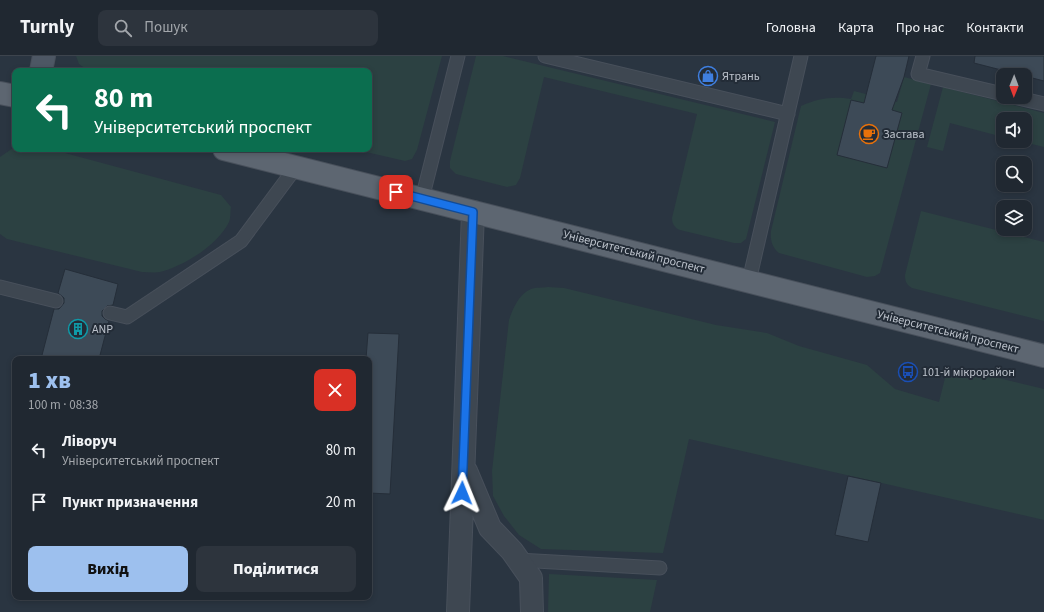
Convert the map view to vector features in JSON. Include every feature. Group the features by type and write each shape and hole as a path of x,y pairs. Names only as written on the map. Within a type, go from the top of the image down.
{"main road":[{"path":"0,92 12,95"},
{"name":"Університетський проспект","path":"236,152 1044,356"}],"street":[{"path":"42,68 44,56"},
{"path":"458,612 473,212"},
{"path":"463,466 490,528 512,551 531,578 532,612"}],"lane":[{"path":"422,199 458,56"},
{"path":"545,56 788,114"},
{"path":"749,281 802,56"},
{"path":"922,56 918,74 996,92"},
{"path":"1032,101 1044,104"},
{"path":"110,313 127,317 241,241 296,167"},
{"path":"0,287 56,301"},
{"path":"518,560 660,568"}],"green space":[{"path":"76,56 442,56 417,150 412,159 405,161 366,152 372,152 372,68 85,68 79,64"},
{"path":"476,56 503,56 775,122 746,239 741,243 734,243 680,230 673,224 672,218 697,114 544,77 520,178 516,185 507,187 456,174 450,168 450,161"},
{"path":"904,77 931,84 880,273 875,276 867,277 779,253 772,243 771,231 801,106 826,98 851,99 854,91 897,102"},
{"path":"943,87 996,101 996,104 1009,104 1044,113 1044,147 1032,144 1032,112 996,112 996,135 950,123 943,151 927,147"},
{"path":"12,149 12,152 61,152 221,195 231,207 230,220 224,231 209,246 189,260 158,272 142,272 7,239 0,234 0,157"},
{"path":"921,211 996,230 996,236 1020,236 1044,242 1044,321 912,288 906,281 905,275"},
{"path":"533,288 564,288 716,325 767,333 799,346 867,365 895,389 939,402 945,378 982,374 1044,389 1044,520 689,439 663,553 541,549 519,535 504,516 493,496 492,471 509,320 515,306 523,294"},
{"path":"549,574 657,580 650,612 548,612"}],"building":[{"name":"Застава","path":"876,56 909,56 904,77 892,110 902,113 887,168 837,155 851,100 864,103"},
{"path":"975,56 1044,56 1044,81 1032,78 1032,68 996,69 974,63"},
{"name":"ANP","path":"65,269 118,284 113,305 107,306 102,311 102,316 109,321 100,356 42,356 54,309 59,309 64,303 64,298 58,293"},
{"path":"368,333 399,334 390,494 372,493 372,356 366,356"},
{"path":"848,476 881,483 868,542 835,535"}],"place":[{"name":"Ятрань","path":"708,76"},
{"name":"Застава","path":"869,134"},
{"name":"ANP","path":"78,329"},
{"name":"101-й мікрорайон","path":"908,372"}],"route":[{"path":"396,192 473,212 462,493"}]}
